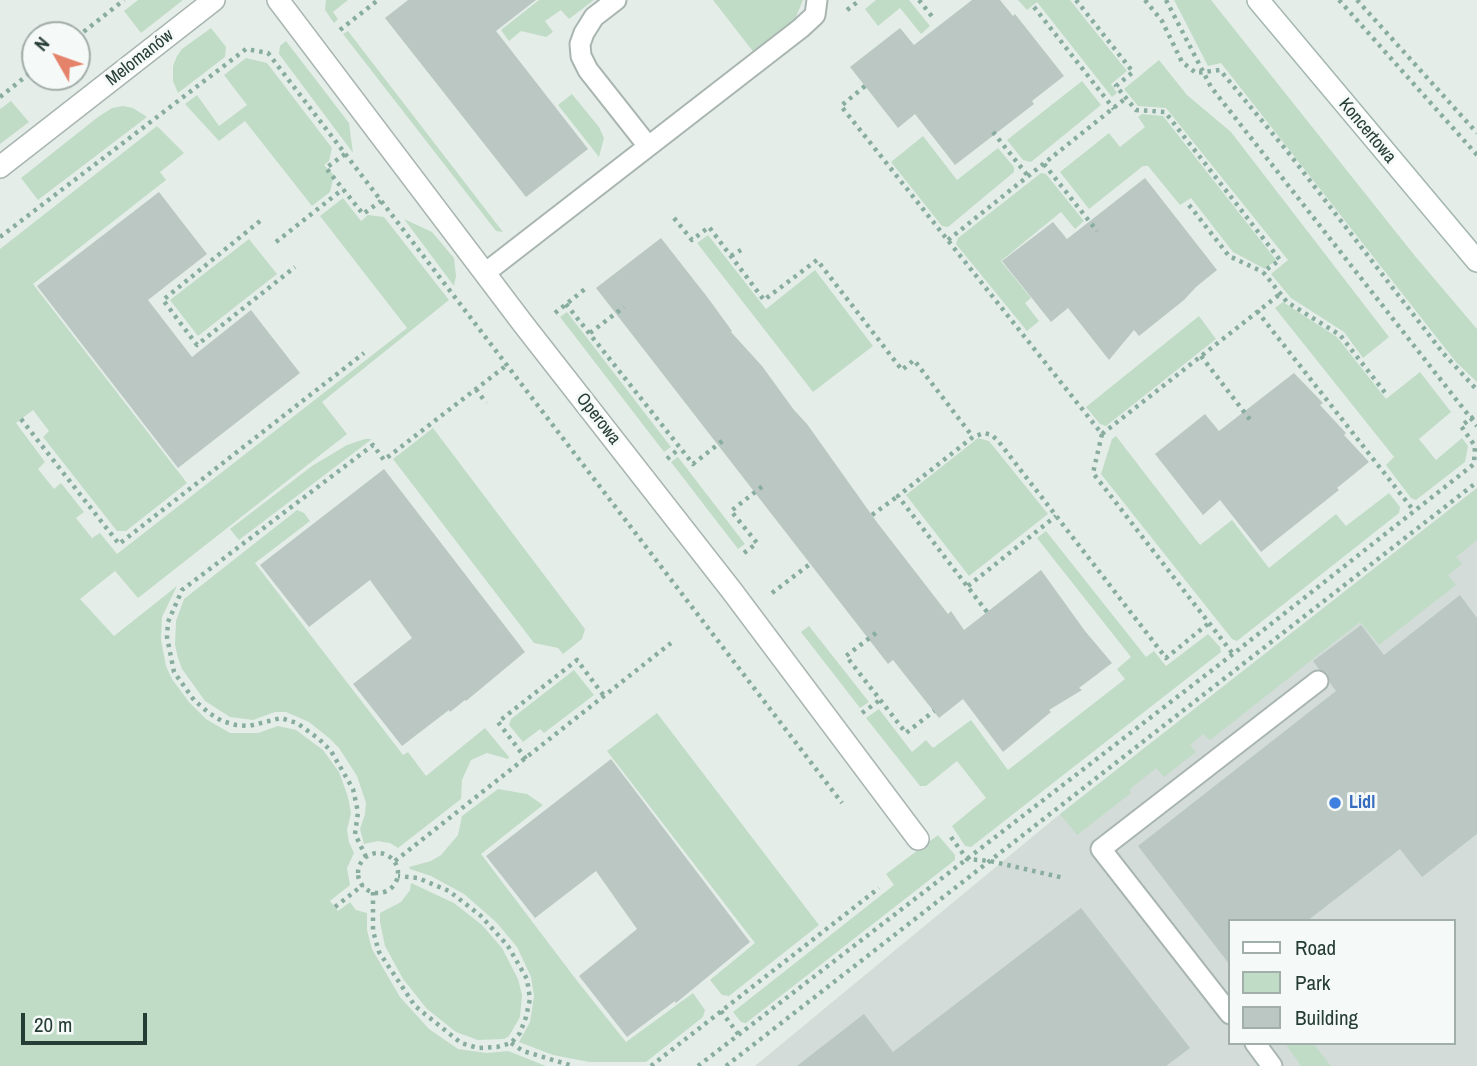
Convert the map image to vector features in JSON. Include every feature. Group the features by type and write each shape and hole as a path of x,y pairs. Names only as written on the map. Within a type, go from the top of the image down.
{"street":[{"name":"Melomanów","path":"0,167 214,0"},
{"name":"Operowa","path":"278,0 485,273 732,591 918,839"},
{"name":"Koncertowa","path":"1258,0 1477,261"}],"lane":[{"path":"616,0 594,17 584,33 580,44 581,57 588,70 648,146"},
{"path":"485,273 802,28 815,15 817,0"},
{"path":"1228,1011 1101,849 1318,681"},
{"path":"1256,1045 1272,1066"}],"path":[{"path":"91,26 124,0"},
{"path":"334,34 378,0"},
{"path":"843,14 860,0"},
{"path":"919,0 934,19"},
{"path":"1076,0 1133,72 1116,86 1136,110 1165,112 1280,260 1264,272"},
{"path":"1145,0 1162,21 1182,62 1196,73 1220,70 1287,151 1443,353 1477,390"},
{"path":"1166,0 1211,87 1477,426"},
{"path":"1339,0 1477,155"},
{"path":"1357,0 1477,133"},
{"path":"1034,7 1114,109"},
{"path":"0,237 246,49 268,53 842,803"},
{"path":"0,97 21,80"},
{"path":"865,86 841,106 1102,435"},
{"path":"948,240 1126,98"},
{"path":"993,132 1028,176"},
{"path":"345,154 326,168 363,214 381,201"},
{"path":"1044,163 1097,230"},
{"path":"276,242 343,190"},
{"path":"1189,205 1229,256 1264,272 1287,302 1340,335 1387,395"},
{"path":"674,218 692,240 709,227 764,300 817,260 902,370 914,360 973,437"},
{"path":"260,222 163,300 197,345 295,267"},
{"path":"730,256 741,250"},
{"path":"550,317 585,289"},
{"path":"1233,654 1093,473 1102,435 1280,294"},
{"path":"566,304 693,464 726,438"},
{"path":"590,333 624,307"},
{"path":"1257,311 1414,511"},
{"path":"21,419 119,544 364,353"},
{"path":"1200,356 1251,421"},
{"path":"366,857 355,834 358,812 353,789 331,751 297,723 281,718 248,726 222,721 209,713 194,700 174,672 167,638 168,621 182,590 373,445 384,460 507,365"},
{"path":"476,389 486,403"},
{"path":"698,1066 1233,654 1474,464 1475,446 1461,426 1477,414"},
{"path":"872,515 973,437 984,433 992,435 1166,658 1209,623"},
{"path":"663,462 680,448"},
{"path":"726,1066 1477,482"},
{"path":"738,558 757,543 731,511 764,485"},
{"path":"898,496 987,612"},
{"path":"968,586 1056,516"},
{"path":"768,597 810,564"},
{"path":"876,633 846,656 905,733 934,711"},
{"path":"395,861 671,643"},
{"path":"526,759 498,722 577,660 604,696"},
{"path":"858,716 880,699"},
{"path":"379,852 395,861 398,876 396,882 385,891 373,892 363,886 358,874 361,861 366,857 379,852"},
{"path":"967,859 990,861 1064,878"},
{"path":"373,892 373,931 379,952 415,1006 461,1043 478,1048 510,1044 520,1033 530,999 527,979 508,946 481,916 450,891 418,878 398,876"},
{"path":"335,907 363,886"},
{"path":"651,1066 879,888"},
{"path":"721,1012 739,1035"},
{"path":"510,1044 523,1051 573,1066"}],"shaded area":[{"path":"1477,488 1477,1066 755,1066 1060,814"}],"green space":[{"path":"138,0 183,0 141,33 124,11"},
{"path":"326,0 348,0 333,12 338,19 334,23 325,10"},
{"path":"539,0 594,0 569,19 561,10 545,21 553,32 546,37 521,31 509,41 501,30"},
{"path":"713,0 803,0 795,19 755,54"},
{"path":"876,0 909,0 930,26 921,34 900,8 878,26 865,9"},
{"path":"1018,0 1070,0 1127,71 1111,84 1117,93 1112,97 1037,2 1027,10"},
{"path":"1174,0 1211,0 1415,256 1477,329 1477,382 1456,362 1221,63 1208,66"},
{"path":"211,28 226,47 225,57 178,93 173,81 173,66 177,56 182,49"},
{"path":"348,31 503,232 496,231 343,34"},
{"path":"286,41 349,123 353,153 279,54 280,46"},
{"path":"246,58 267,63 332,148 329,161 324,165 334,175 330,192 312,206 245,121 219,141 185,104 197,95 219,126 247,105 224,75"},
{"path":"1159,60 1187,95 1231,132 1389,337 1363,358 1344,332 1291,298 1271,274 1288,260 1166,108 1138,106 1124,89"},
{"path":"1082,81 1101,105 1031,162 1023,160 1007,140"},
{"path":"572,94 599,127 604,138 599,157 558,105"},
{"path":"11,101 29,122 0,144 0,109"},
{"path":"112,108 133,108 147,117 38,200 21,178 98,117"},
{"path":"1142,114 1163,116 1276,260 1265,269 1233,252 1191,198 1180,205 1148,166 1143,166 1089,209 1060,172 1109,133 1120,147 1145,127 1138,117"},
{"path":"157,126 184,153 160,172 166,180 33,284 187,483 126,531 117,531 43,437 49,431 33,410 16,423 45,462 38,469 54,489 61,483 84,512 76,518 92,538 100,533 117,554 407,328 320,216 343,198 361,221 368,215 384,217 449,300 322,402 347,434 138,598 115,571 80,599 114,636 177,586 162,617 161,640 166,666 189,702 206,719 230,733 258,733 278,726 296,730 323,750 339,772 351,813 347,830 354,853 347,868 350,885 330,901 338,911 350,902 356,910 367,913 367,930 372,949 400,997 429,1029 458,1049 487,1053 508,1051 546,1066 0,1066 0,249"},
{"path":"923,136 957,180 998,148 1014,167 1014,172 948,227 942,226 891,162"},
{"path":"1041,173 1046,174 1084,221 1075,229 1061,212 1001,261 1031,298 1025,303 1039,321 1027,331 956,244 958,238"},
{"path":"404,219 432,232 454,258 454,286"},
{"path":"708,235 766,309 815,270 873,346 813,392 697,243"},
{"path":"249,239 277,274 198,336 170,300"},
{"path":"1283,302 1337,337 1386,399 1420,372 1451,412 1419,439 1436,460 1462,438 1468,446 1465,462 1416,500 1411,498 1386,465 1394,457 1275,308"},
{"path":"567,312 671,447 664,452 560,317"},
{"path":"1199,316 1216,339 1106,426 1100,424 1086,407"},
{"path":"433,428 585,629 582,639 563,654 558,648 534,643 393,459"},
{"path":"1116,436 1200,545 1232,520 1269,568 1336,514 1346,526 1389,493 1400,507 1399,513 1237,641 1232,639 1101,474 1112,439"},
{"path":"978,438 989,441 1048,514 969,576 906,495"},
{"path":"372,439 239,540 230,529 312,466 347,445"},
{"path":"678,457 745,544 738,549 671,462"},
{"path":"1477,488 1477,540 1456,557 1462,564 1448,575 1456,585 1379,645 1360,622 1210,740 1203,734 1190,745 1196,752 1164,777 1156,768 1129,790 1131,793 1077,835 1060,814"},
{"path":"297,510 304,513 310,521 255,563 403,755 408,752 426,776 485,728 509,757 508,759 487,753 471,760 462,780 461,799 398,848 378,841 364,844 360,829 366,803 357,776 339,748 329,738 309,722 286,712 275,712 253,720 230,717 205,701 182,669 178,658 175,645 176,621 184,599"},
{"path":"1046,531 1146,657 1154,651 1166,666 1208,634 1220,647 1221,652 971,847 965,846 952,826 986,798 957,761 926,786 920,786 866,718 879,709 912,752 926,740 933,748 971,720 1008,770 1125,679 1117,669 1131,657 1037,538"},
{"path":"809,626 869,702 860,708 801,632"},
{"path":"574,670 594,695 544,733 540,729 523,742 509,725 511,719"},
{"path":"657,713 819,925 729,996 722,995 710,980 755,943 607,751"},
{"path":"498,789 527,794 543,805 481,854 626,1042 693,993 705,1010 703,1017 646,1062 589,1062 553,1055 519,1042 530,1022 534,996 531,977 517,947 496,922 464,894 431,876 410,869 409,867 431,861 441,855 458,835 462,816"},
{"path":"938,835 955,855 955,860 746,1023 741,1022 733,1012 894,885 886,874"},
{"path":"411,883 454,903 482,925 502,948 518,979 522,995 520,1017 509,1036 504,1039 478,1040 456,1032 427,1009 403,979 385,946 380,913 401,902 410,890"},
{"path":"1286,1045 1315,1045 1331,1066 1301,1066"}],"building":[{"path":"408,0 536,0 496,31 588,149 526,197 385,18"},
{"path":"972,0 1000,0 1013,16 1015,14 1064,76 1032,101 1034,104 955,165 915,114 898,128 850,67 900,28 914,45"},
{"path":"1145,178 1217,270 1139,336 1134,330 1109,360 1068,308 1051,322 1002,261 1053,222 1067,239"},
{"path":"159,192 207,254 148,300 192,357 251,310 300,373 178,468 37,286"},
{"path":"661,238 731,332 762,366 807,424 876,521 948,614 951,611 964,630 1041,570 1112,663 1079,688 1082,690 1049,710 1051,712 1003,752 963,699 939,718 893,660 888,664 596,288"},
{"path":"1294,373 1323,403 1320,405 1369,462 1337,488 1339,490 1261,552 1220,500 1203,515 1155,454 1205,414 1219,431"},
{"path":"384,469 525,652 466,701 450,712 449,710 402,746 353,684 412,638 370,580 309,627 260,565"},
{"name":"Lidl","path":"1460,595 1477,618 1477,834 1422,877 1400,849 1310,919 1228,919 1228,962 1138,846 1336,691 1327,673 1319,669 1313,661 1361,625 1384,655"},
{"path":"611,759 750,942 676,1003 675,1001 627,1037 579,976 637,929 596,871 535,918 486,856"},
{"path":"1081,908 1190,1048 1166,1066 797,1066 864,1014 893,1052"}],"place":[{"name":"Lidl","path":"1335,803"}]}
